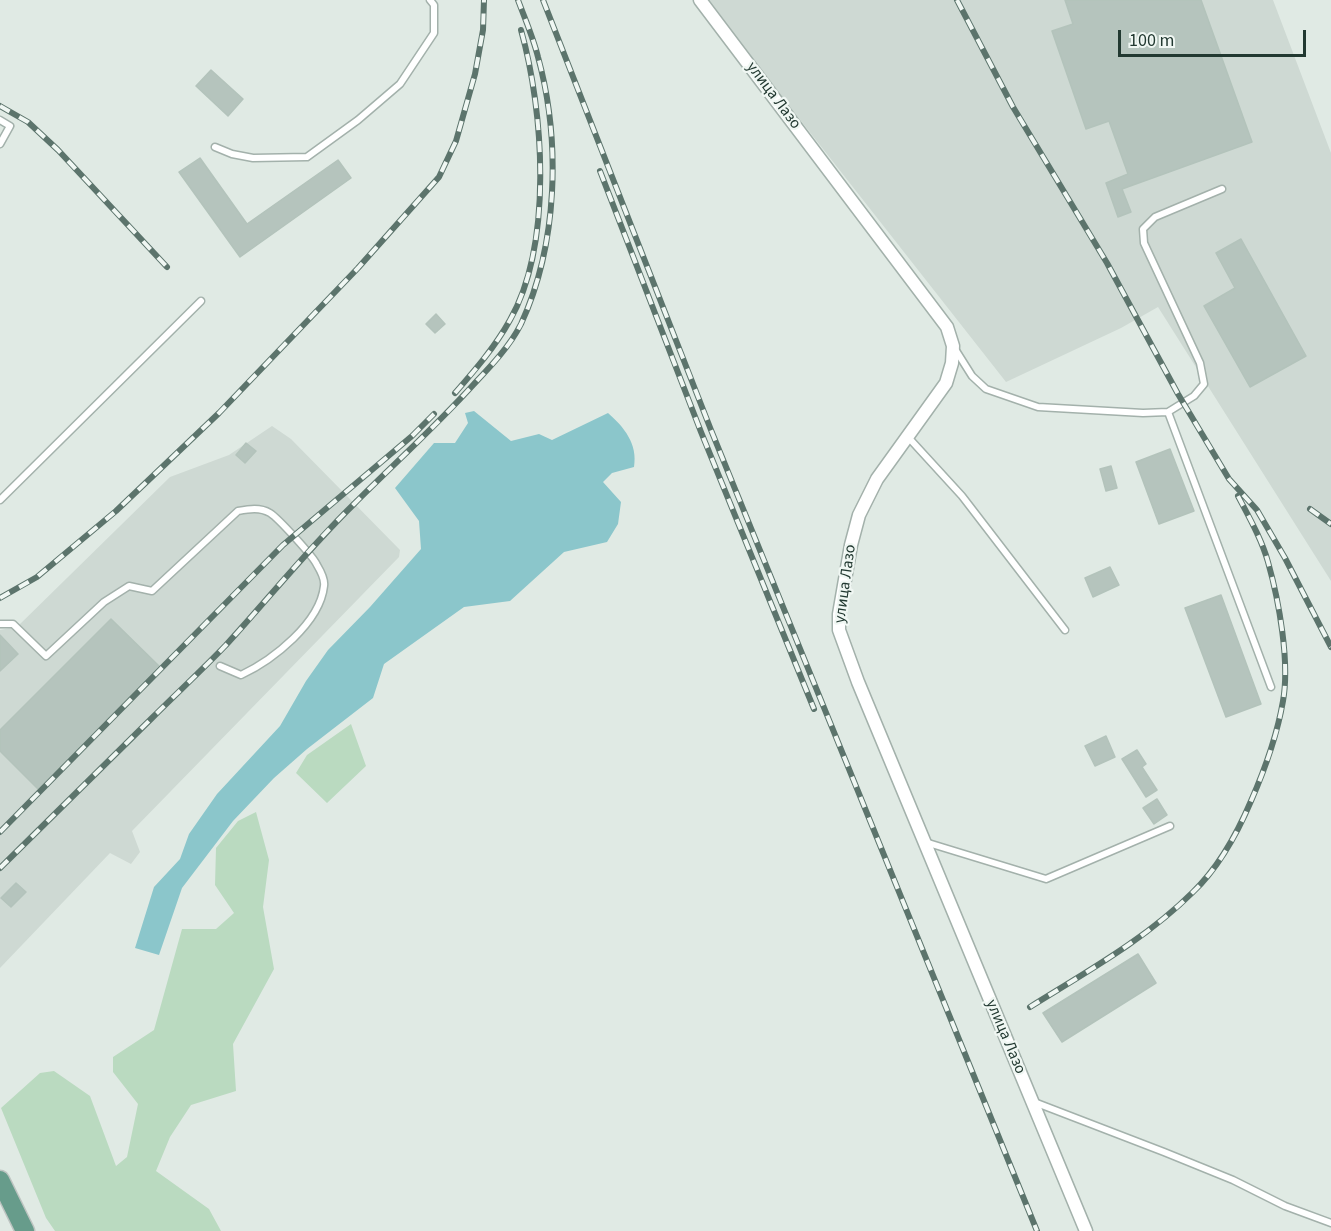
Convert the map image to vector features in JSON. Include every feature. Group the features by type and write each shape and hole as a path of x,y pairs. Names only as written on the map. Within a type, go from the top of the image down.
{"main road":[{"path":"0,1180 25,1231"}],"street":[{"name":"улица Лазо","path":"700,0 947,327 953,346 952,363 946,383 877,479 859,515 844,578 839,630 858,682 1086,1231"}],"lane":[{"path":"215,147 232,154 253,158 307,157 358,120 400,84 434,33 434,5 430,0"},
{"path":"0,120 10,126 0,144"},
{"path":"953,346 972,376 986,389 1038,407 1143,413 1168,412 1194,396 1204,384 1200,363 1144,243 1143,229 1155,217 1222,189"},
{"path":"0,500 201,301"},
{"path":"1168,412 1271,687"},
{"path":"908,436 962,496 1065,630"},
{"path":"0,624 13,624 46,656 104,602 129,586 152,591 238,511 253,508 270,513 278,521 316,563 325,584 319,606 301,629 261,665 241,675 220,666"},
{"path":"924,842 1046,879 1170,826"},
{"path":"1032,1101 1233,1180 1285,1206 1331,1223"}],"shaded area":[{"path":"706,0 1273,0 1331,153 1331,581 1158,307 1121,328 1006,382"},
{"path":"272,426 291,439 400,550 399,557 132,831 140,852 131,864 110,853 0,968 0,630 17,627 170,477 229,455"}],"green space":[{"path":"351,724 366,766 327,803 296,773 307,755"},
{"path":"256,812 269,860 263,907 274,969 233,1044 236,1091 191,1105 170,1137 156,1171 209,1209 221,1231 55,1231 46,1218 1,1108 40,1073 54,1071 90,1096 116,1166 127,1157 138,1104 113,1072 113,1057 154,1030 182,929 216,929 234,913 215,885 216,848 238,821"}],"water":[{"path":"474,411 511,441 539,434 552,440 608,413 614,418 632,443 635,459 634,467 612,473 603,482 621,502 618,524 607,542 564,552 510,601 464,607 384,664 373,698 307,749 274,778 233,821 182,888 159,955 135,948 154,887 180,859 189,834 217,794 280,726 306,681 328,650 421,549 419,521 395,488 434,443 455,443 468,423 465,413"}],"building":[{"path":"1065,0 1201,0 1252,142 1122,189 1131,212 1118,217 1106,183 1128,174 1109,121 1086,129 1052,31 1073,24"},
{"path":"211,70 243,99 228,116 196,86"},
{"path":"200,158 247,224 338,160 351,178 240,257 179,172"},
{"path":"1241,239 1306,356 1250,387 1204,306 1235,288 1216,253"},
{"path":"436,314 445,324 435,333 426,324"},
{"path":"246,443 256,451 245,463 236,455"},
{"path":"1170,449 1194,511 1159,524 1136,462"},
{"path":"1111,466 1117,488 1106,491 1100,469"},
{"path":"1110,567 1119,585 1093,597 1085,578"},
{"path":"1221,595 1261,704 1226,717 1185,608"},
{"path":"111,619 160,667 39,790 0,751 0,730"},
{"path":"0,635 18,654 0,671"},
{"path":"1106,736 1115,757 1095,766 1085,746"},
{"path":"1137,750 1146,764 1142,767 1157,790 1146,797 1122,759"},
{"path":"1157,799 1167,815 1154,824 1143,808"},
{"path":"16,883 26,892 11,907 1,898"},
{"path":"1138,954 1156,983 1062,1042 1043,1013"}],"railway":[{"path":"0,598 37,577 116,511 219,413 358,268 439,177 456,141 475,74 483,30 484,0"},
{"path":"0,868 226,645 337,521 460,400 500,356 517,332 533,293 542,260 549,227 552,192 550,123 545,89 536,50 518,0"},
{"path":"543,0 711,430 1037,1231"},
{"path":"957,0 1013,107 1107,263 1178,394 1229,479 1257,510 1285,558 1331,647"},
{"path":"455,393 491,349 510,320 524,289 533,254 538,216 539,138 535,99 521,30"},
{"path":"0,106 28,122 58,150 167,267"},
{"path":"600,171 701,432 814,709"},
{"path":"0,832 283,545 412,436 434,414"},
{"path":"1030,1007 1136,940 1193,892 1211,872 1226,849 1240,826 1256,789 1270,752 1283,701 1284,650 1276,595 1268,562 1259,537 1238,496"},
{"path":"1310,509 1331,524"}]}
